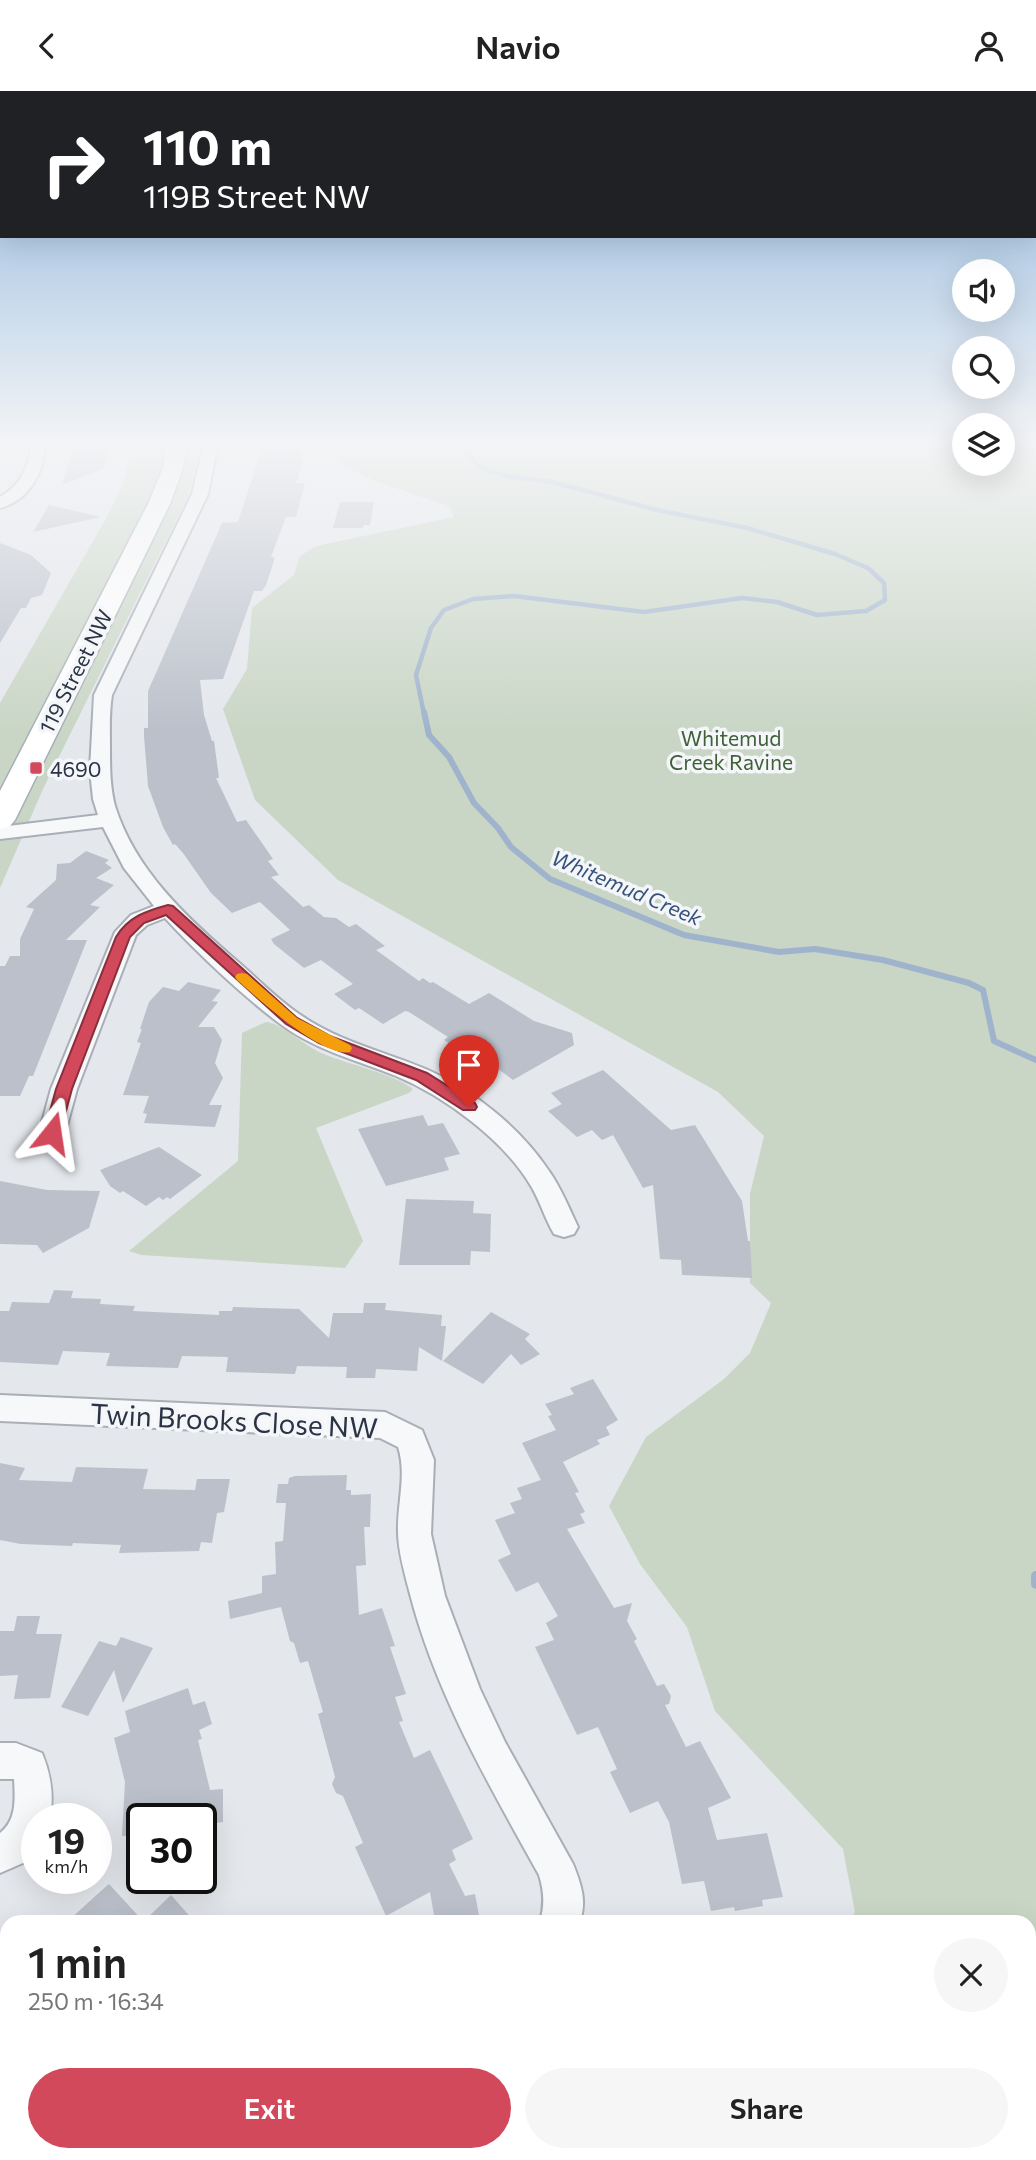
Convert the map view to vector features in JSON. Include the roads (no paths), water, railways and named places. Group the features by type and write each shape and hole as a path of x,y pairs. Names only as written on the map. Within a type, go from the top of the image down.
{"street":[{"name":"119 Street NW","path":"0,823 141,540"},
{"name":"119 Street NW","path":"168,909 136,868 108,813 100,760 100,715 103,695 178,540"},
{"path":"0,823 108,813"},
{"path":"52,1133 64,1089 123,937 129,927 139,920 168,909 292,1021 335,1044 421,1076 469,1107 535,1172 564,1227"},
{"name":"Twin Brooks Close NW","path":"0,1408 376,1424 385,1425 411,1439 418,1459 414,1534 428,1596 463,1692 492,1755 554,1864 562,1885 562,1915"},
{"path":"0,1761 16,1761 29,1766 33,1775 33,1821 28,1833 17,1846 0,1854"}],"waterway":[{"name":"Whitemud Creek","path":"424,714 416,675 431,628 444,610 473,599 514,596 644,612 742,598 777,602 817,615 866,611 885,600 884,583 868,568 835,554 786,540"},
{"name":"Whitemud Creek","path":"424,712 429,735 449,757 474,803 498,828 511,847 550,879 684,935 779,952 815,949 883,960 969,983 983,990 994,1041 1036,1060"},
{"name":"Whitemud Creek","path":"1036,1576 1036,1584"}],"place":[{"name":"4690","path":"36,768"}],"park label":[{"name":"Whitemud Creek Ravine","path":"731,749"}]}
